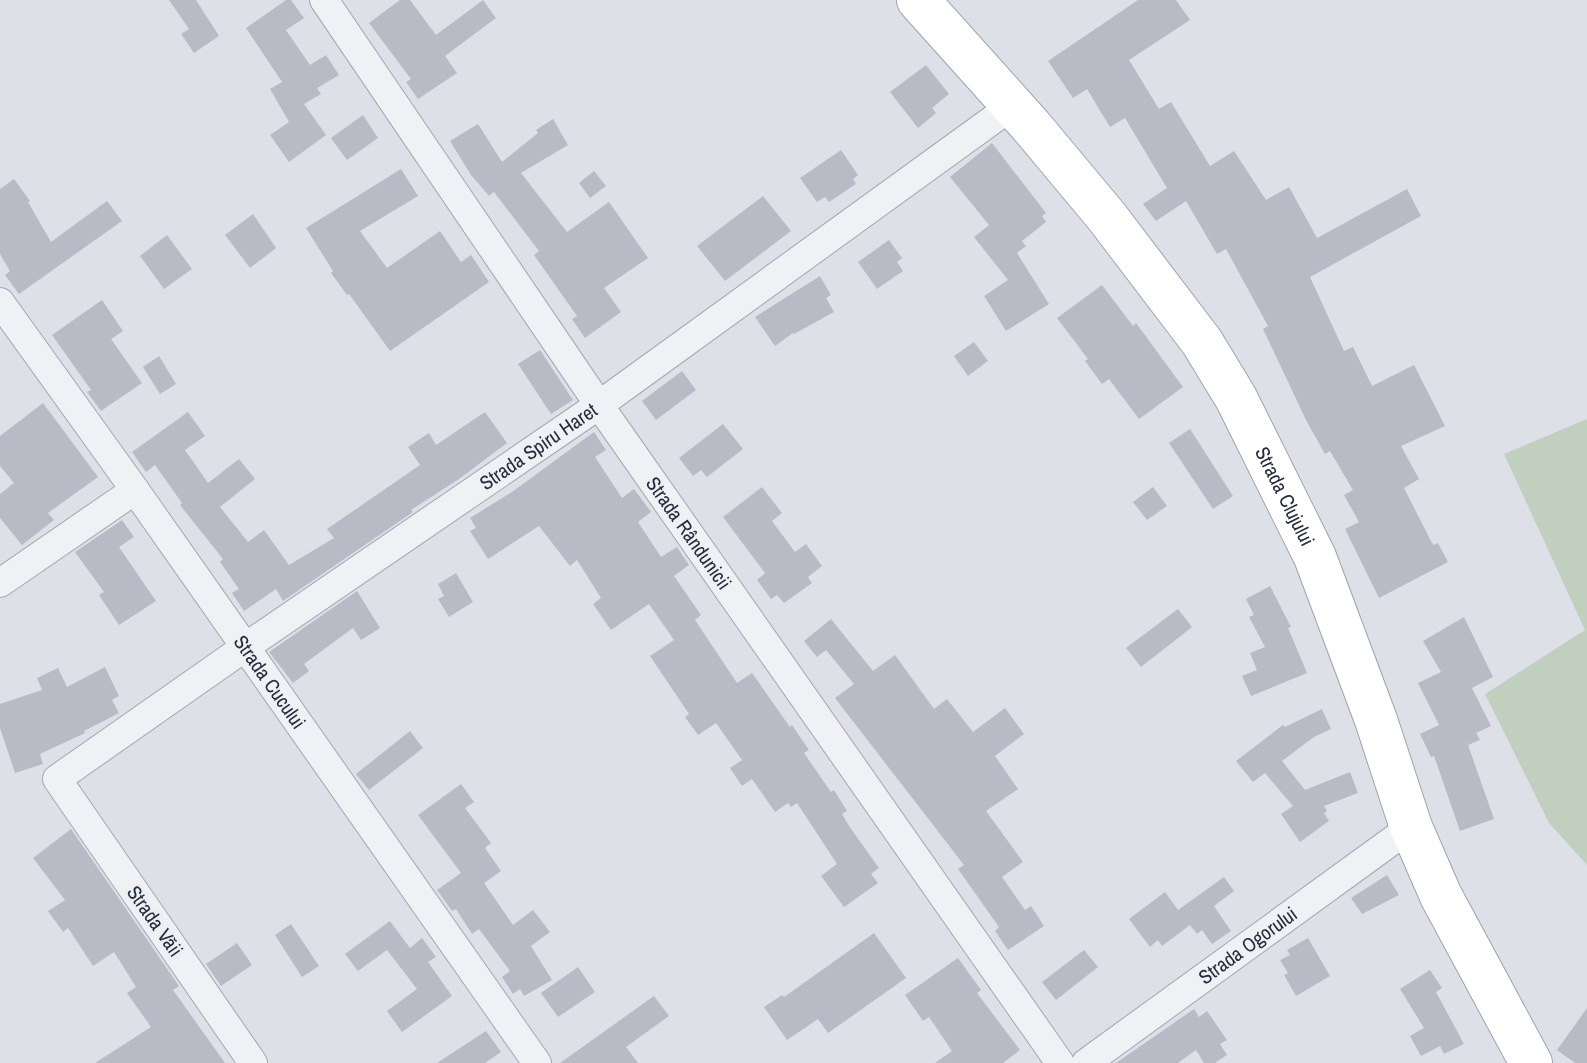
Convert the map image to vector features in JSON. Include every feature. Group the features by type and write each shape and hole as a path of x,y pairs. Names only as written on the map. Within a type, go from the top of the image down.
{"main road":[{"name":"Strada Clujului","path":"918,0 1013,105 1152,273 1202,342 1236,398 1315,557 1376,720 1411,827 1441,896 1531,1063"}],"street":[{"name":"Strada Rândunicii","path":"324,0 599,405 1060,1063"},
{"name":"Strada Spiru Haret","path":"57,779 599,405 1013,105"},
{"name":"Strada Cucului","path":"0,302 537,1063"},
{"path":"0,583 135,490"},
{"name":"Strada Văii","path":"57,779 253,1063"},
{"name":"Strada Ogorului","path":"1086,1063 1411,827"}],"green space":[{"path":"1587,419 1587,865 1549,823 1485,694 1585,630 1504,454"}],"building":[{"path":"169,0 196,0 219,36 194,53 181,34 189,29"},
{"path":"286,0 291,0 304,18 286,30 310,65 326,55 339,75 317,88 321,94 304,104 326,135 289,162 270,135 289,122 270,89 282,82 246,28"},
{"path":"400,0 410,0 436,35 483,0 496,18 445,56 457,73 418,99 406,82 411,79 369,23"},
{"path":"1138,0 1176,0 1190,20 1129,60 1159,109 1171,102 1210,166 1234,151 1266,200 1289,187 1317,238 1407,189 1421,216 1310,277 1344,351 1353,347 1372,386 1414,365 1445,426 1401,446 1419,479 1404,488 1433,545 1438,543 1448,562 1379,598 1345,529 1359,522 1344,495 1353,490 1330,451 1325,454 1306,420 1263,329 1268,326 1226,249 1217,254 1186,201 1156,221 1143,204 1167,188 1125,118 1110,127 1087,89 1073,98 1048,61"},
{"path":"926,65 949,94 932,108 936,113 918,128 890,92"},
{"path":"363,115 378,138 347,160 331,138"},
{"path":"553,119 568,145 521,173 567,232 609,202 648,258 604,288 621,312 585,338 572,319 577,316 534,255 539,251 494,192 489,196 471,175 450,141 478,124 502,162 538,133 536,130"},
{"path":"992,143 1046,213 1042,216 1046,222 1022,241 1026,246 1017,253 1049,304 1006,331 984,296 1008,280 974,237 989,225 950,177"},
{"path":"841,150 858,175 853,179 856,184 829,202 825,197 817,202 800,178"},
{"path":"401,169 418,196 360,231 387,268 440,231 461,262 471,255 489,282 390,351 331,273 333,271 306,228"},
{"path":"594,171 606,186 590,198 579,183"},
{"path":"14,179 30,201 51,242 107,201 122,221 19,294 5,275 10,271 0,254 0,189"},
{"path":"763,196 791,231 725,281 697,246"},
{"path":"253,214 276,248 250,268 225,235"},
{"path":"167,235 192,269 164,289 140,256"},
{"path":"889,240 902,258 897,262 903,271 877,289 858,262"},
{"path":"820,276 831,295 826,298 834,312 775,346 755,317"},
{"path":"1102,285 1133,326 1136,323 1183,387 1139,419 1109,379 1102,384 1085,361 1088,359 1057,318"},
{"path":"102,300 123,331 111,339 142,383 101,411 87,392 91,390 52,335"},
{"path":"974,342 988,361 968,376 954,356"},
{"path":"540,350 573,400 551,414 518,364"},
{"path":"159,356 176,384 160,394 143,367"},
{"path":"682,371 696,390 656,420 642,401"},
{"path":"43,403 98,477 48,513 54,520 22,545 0,518 0,494 14,483 0,466 0,436"},
{"path":"188,412 205,436 185,450 208,483 239,459 255,479 220,507 248,542 264,530 289,565 334,538 327,529 420,465 408,447 429,433 436,445 485,412 507,443 283,601 276,589 244,611 232,593 239,589 220,562 223,559 180,505 182,503 155,465 146,472 132,452"},
{"path":"723,424 743,449 707,477 701,470 693,476 679,458"},
{"path":"1190,429 1233,496 1213,509 1169,443"},
{"path":"594,432 606,450 595,457 622,498 634,489 651,512 638,522 661,557 677,547 689,565 674,576 701,615 695,620 737,683 752,673 790,727 792,725 809,750 804,753 831,792 834,790 847,811 842,814 879,868 871,874 878,883 844,907 821,876 837,864 797,803 791,807 788,803 775,812 752,779 742,786 730,768 742,760 716,723 698,735 685,717 689,714 650,656 674,640 649,604 611,630 593,604 601,598 577,560 570,566 539,526 488,559 470,531 476,528 470,518 512,492"},
{"path":"762,487 782,513 772,521 795,552 806,544 822,566 808,577 812,583 784,603 777,595 771,599 757,580 765,573 723,517"},
{"path":"1153,487 1167,506 1147,520 1133,502"},
{"path":"122,520 134,537 119,547 156,601 119,625 99,595 104,592 75,552"},
{"path":"456,573 473,602 449,617 438,599 444,596 438,584"},
{"path":"1270,586 1291,627 1288,628 1307,673 1251,696 1242,676 1257,670 1250,653 1265,647 1249,617 1254,615 1246,599"},
{"path":"357,591 380,628 361,640 353,628 304,664 309,671 293,683 269,652"},
{"path":"1178,609 1192,627 1141,667 1126,648"},
{"path":"1464,617 1493,677 1472,688 1491,726 1476,733 1480,740 1468,745 1494,819 1460,831 1434,756 1431,757 1420,734 1439,725 1418,683 1441,672 1423,641"},
{"path":"831,619 873,671 895,655 934,709 947,699 973,732 1005,708 1024,734 995,756 1018,789 986,811 1023,862 1002,877 1025,910 1031,906 1044,926 1008,950 995,931 999,927 958,869 964,865 835,698 854,684 826,650 817,657 804,641"},
{"path":"105,667 119,696 112,700 119,713 40,754 43,764 15,773 0,728 0,704 42,690 37,678 58,668 67,687"},
{"path":"1322,709 1331,729 1314,737 1282,761 1305,790 1350,772 1358,793 1324,806 1329,821 1300,842 1281,814 1293,806 1265,773 1253,782 1236,761 1283,725 1285,727"},
{"path":"410,731 423,748 369,790 356,774"},
{"path":"461,784 474,802 465,808 491,843 485,848 501,871 484,883 513,925 533,910 550,932 531,946 552,980 524,996 520,989 513,994 502,977 510,971 479,929 472,934 456,909 452,911 437,890 461,873 418,815"},
{"path":"71,829 179,986 173,990 225,1063 95,1063 151,1027 127,993 136,987 114,952 93,966 68,928 63,932 48,911 65,900 33,858"},
{"path":"1387,875 1399,895 1362,914 1351,898"},
{"path":"1224,877 1234,891 1214,906 1231,931 1212,944 1202,930 1197,934 1190,925 1162,946 1158,940 1150,947 1129,919 1165,892 1178,910"},
{"path":"390,921 410,948 422,938 436,957 428,962 452,996 402,1032 387,1011 417,989 387,950 358,971 345,954"},
{"path":"291,924 319,966 302,977 275,935"},
{"path":"874,933 906,978 828,1033 818,1019 787,1040 764,1007 782,995 784,997"},
{"path":"1308,938 1330,976 1296,996 1284,975 1288,973 1280,960 1290,955 1287,950"},
{"path":"237,943 252,965 221,986 206,964"},
{"path":"1084,950 1098,967 1056,1000 1042,982"},
{"path":"958,958 981,990 977,993 1020,1050 1003,1063 935,1063 952,1051 929,1017 923,1021 905,995"},
{"path":"578,967 595,992 558,1017 541,993"},
{"path":"1430,970 1442,988 1436,992 1464,1044 1444,1054 1440,1046 1421,1056 1410,1036 1424,1028 1400,989"},
{"path":"654,996 669,1016 626,1047 638,1063 560,1063"},
{"path":"1587,1008 1587,1063 1575,1063 1557,1050"},
{"path":"1194,1009 1199,1017 1207,1011 1227,1040 1220,1044 1227,1055 1215,1063 1204,1063 1196,1050 1178,1063 1116,1063"},
{"path":"486,1031 501,1052 485,1063 437,1063"}]}
